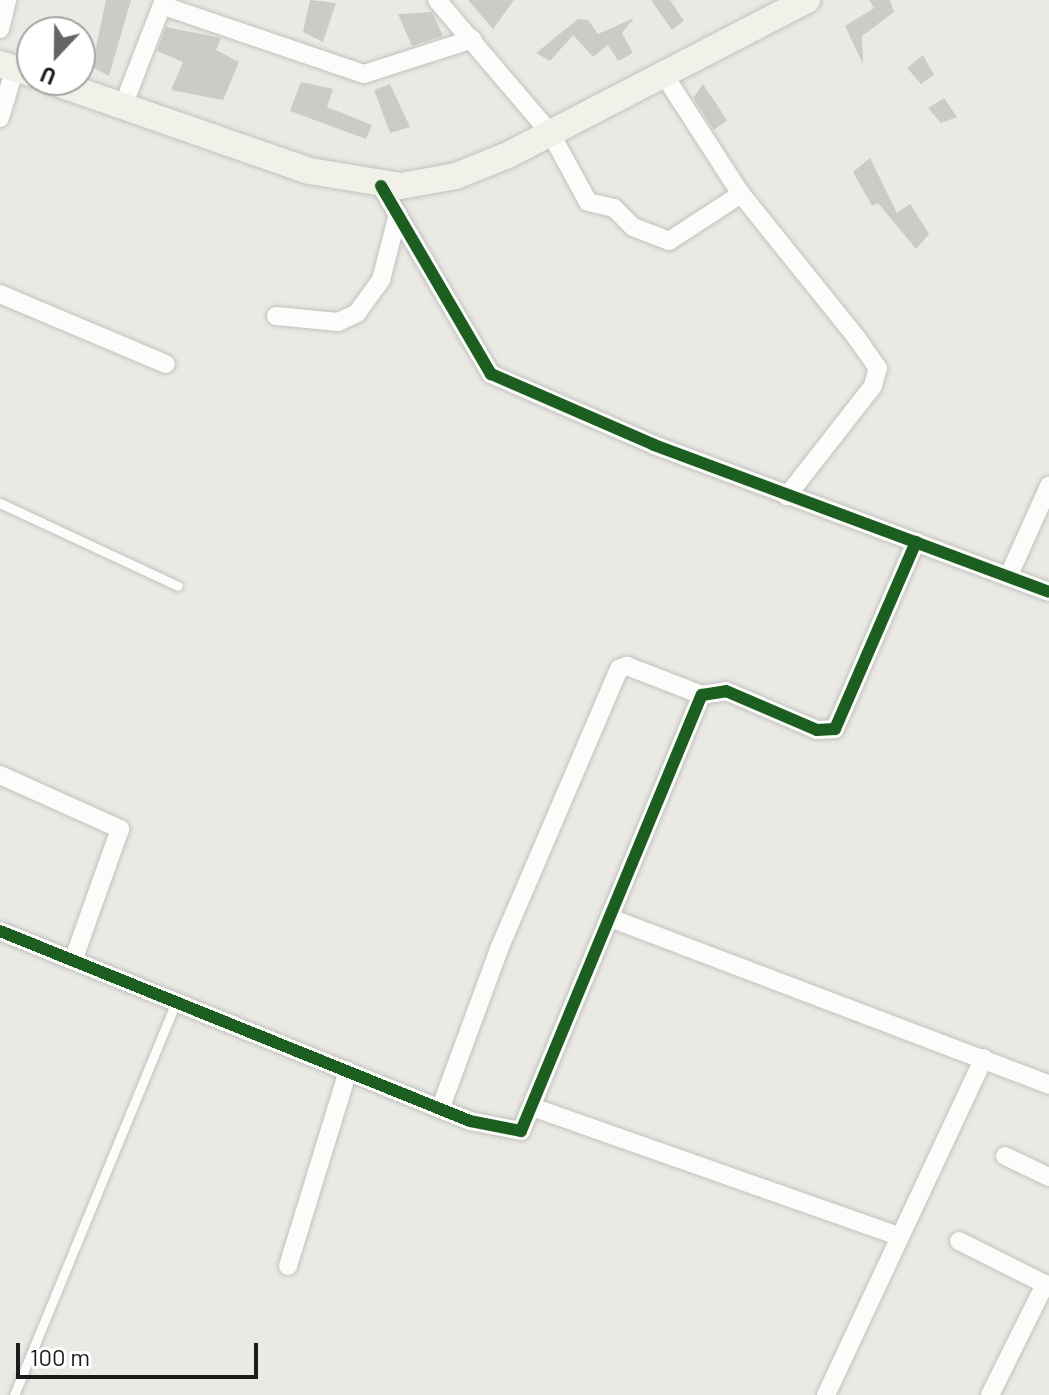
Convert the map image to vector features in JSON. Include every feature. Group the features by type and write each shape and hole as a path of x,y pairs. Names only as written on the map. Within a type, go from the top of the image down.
{"main road":[{"path":"94,96 310,171 381,186 456,176 551,134 807,0"}],"street":[{"path":"0,29 7,0"},
{"path":"437,0 551,134 586,199 614,208 650,237 676,239 741,194"},
{"path":"123,106 164,3 364,74 473,39"},
{"path":"0,118 16,69"},
{"path":"664,75 741,194 878,368 873,386 787,496"},
{"path":"381,186 491,374 787,496 1049,592"},
{"path":"276,316 338,322 357,313 381,280 398,214"},
{"path":"0,294 166,364"},
{"path":"1009,575 1049,486"},
{"path":"441,1107 499,949 619,669 627,666 702,695 726,691 817,730 835,729 916,542"},
{"path":"0,931 177,998 348,1071 509,1134 521,1131 535,1108 702,695"},
{"path":"0,775 120,829 74,958"},
{"path":"613,919 1049,1085"},
{"path":"826,1395 984,1058"},
{"path":"288,1266 348,1071"},
{"path":"535,1108 899,1236"},
{"path":"1005,1156 1049,1177"},
{"path":"959,1241 1047,1285 990,1395"}],"lane":[{"path":"0,503 178,586"},
{"path":"14,1395 177,998"}],"building":[{"path":"106,0 131,0 109,76 96,69 96,48"},
{"path":"310,0 336,3 323,42 303,32"},
{"path":"468,0 514,0 493,29"},
{"path":"651,0 670,0 684,21 672,30"},
{"path":"869,0 890,0 894,12 862,36 863,64 845,26 874,8"},
{"path":"432,12 443,36 412,46 398,14"},
{"path":"634,18 622,33 633,53 618,61 608,45 593,57 573,35 550,61 536,53 578,19 588,20 598,34"},
{"path":"166,27 221,38 216,50 239,62 223,100 171,90 183,62 157,51"},
{"path":"923,55 934,75 921,84 907,68"},
{"path":"301,82 333,89 327,107 372,125 366,139 290,111"},
{"path":"390,84 410,127 390,133 374,90"},
{"path":"703,84 727,120 714,130 693,98"},
{"path":"944,98 957,117 941,123 928,108"},
{"path":"870,158 897,213 910,204 929,234 916,249 878,203 872,206 853,172"}],"cycle path":[{"path":"381,186 491,374 654,445 1049,592"},
{"path":"0,931 470,1121 521,1131 702,695 726,691 817,730 835,729 916,542"}]}
